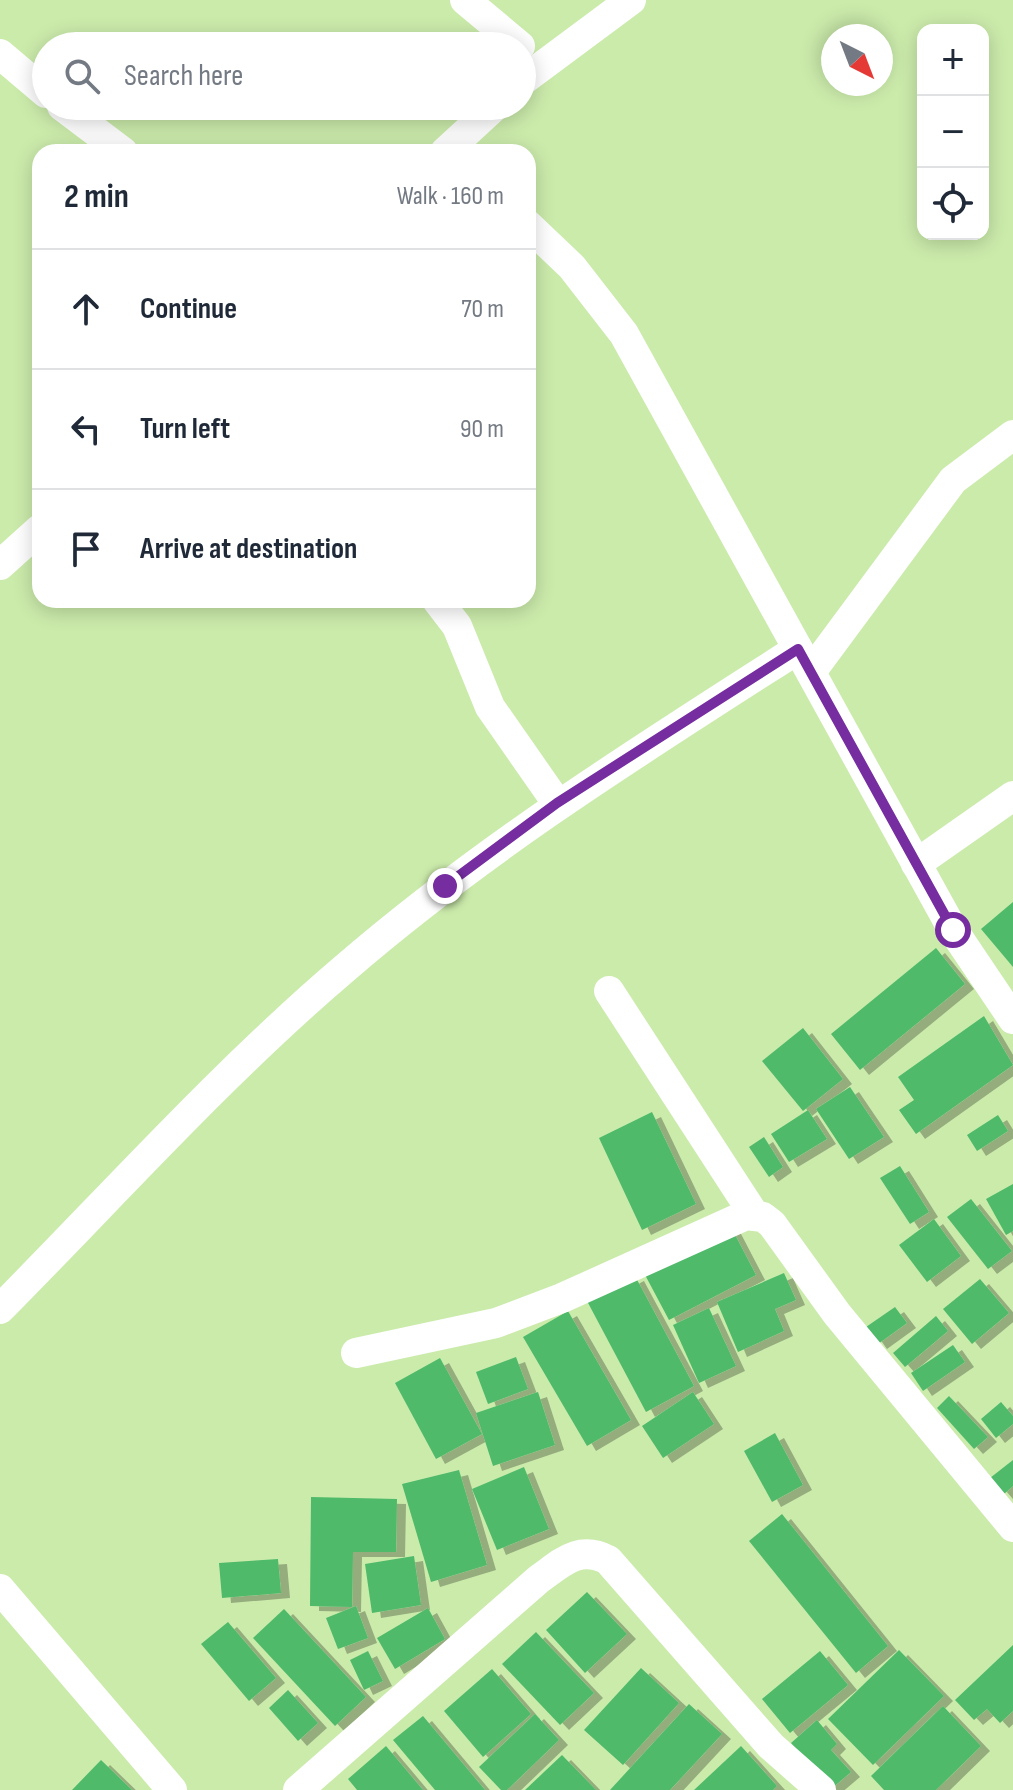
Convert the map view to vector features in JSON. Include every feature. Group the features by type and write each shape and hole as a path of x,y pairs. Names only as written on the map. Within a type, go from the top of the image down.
{"street":[{"path":"465,0 498,32"},
{"path":"536,55 631,0"},
{"path":"0,54 32,81"},
{"path":"81,120 112,144"},
{"path":"455,144 480,120"},
{"path":"536,233 572,267 624,334 953,930 1013,1019"},
{"path":"0,1309 264,1041 343,969 445,886 557,803 804,660 953,480 1013,435"},
{"path":"0,565 32,536"},
{"path":"443,608 457,626 490,707 557,803"},
{"path":"916,864 1013,796"},
{"path":"609,991 755,1216"},
{"path":"356,1353 496,1323 562,1298 746,1215 755,1216 772,1224 837,1314 1008,1509"},
{"path":"298,1790 539,1579 575,1553 596,1554 608,1560 771,1746 821,1790"},
{"path":"0,1589 172,1790"}],"building":[{"path":"1013,902 1013,967 981,929"},
{"path":"936,948 965,984 860,1070 831,1034"},
{"path":"984,1016 1013,1065 916,1134 899,1110 914,1100 898,1077"},
{"path":"803,1028 843,1079 803,1111 762,1061"},
{"path":"850,1087 884,1137 849,1159 816,1109"},
{"path":"808,1110 827,1139 789,1162 771,1134"},
{"path":"652,1112 696,1204 642,1230 599,1138"},
{"path":"998,1115 1008,1131 977,1151 967,1135"},
{"path":"764,1137 783,1167 769,1177 749,1147"},
{"path":"900,1166 929,1212 910,1224 880,1178"},
{"path":"1013,1184 1013,1231 1006,1235 986,1199"},
{"path":"971,1199 1012,1251 988,1269 947,1217"},
{"path":"934,1219 961,1256 927,1282 899,1245"},
{"path":"731,1227 756,1275 669,1320 644,1273"},
{"path":"784,1273 796,1300 775,1309 784,1331 738,1352 717,1302"},
{"path":"635,1276 694,1386 646,1412 587,1301"},
{"path":"980,1279 1009,1313 972,1344 943,1309"},
{"path":"895,1307 907,1323 878,1344 866,1327"},
{"path":"709,1308 736,1366 699,1383 673,1325"},
{"path":"568,1311 631,1420 587,1446 523,1337"},
{"path":"936,1316 948,1331 905,1367 893,1353"},
{"path":"953,1345 965,1362 923,1391 911,1373"},
{"path":"516,1357 528,1389 488,1404 476,1372"},
{"path":"440,1358 482,1434 436,1459 395,1383"},
{"path":"538,1392 555,1445 493,1466 476,1413"},
{"path":"693,1392 714,1424 663,1458 642,1426"},
{"path":"949,1396 988,1437 974,1449 937,1408"},
{"path":"1001,1402 1013,1416 1013,1424 996,1438 981,1419"},
{"path":"775,1433 803,1485 772,1502 744,1451"},
{"path":"1013,1460 1013,1486 1004,1494 990,1478"},
{"path":"524,1467 549,1529 497,1550 472,1489"},
{"path":"459,1470 487,1565 431,1582 402,1484"},
{"path":"311,1497 397,1499 396,1552 353,1552 352,1607 310,1606"},
{"path":"782,1514 888,1646 856,1673 749,1541"},
{"path":"414,1556 421,1605 372,1613 365,1564"},
{"path":"278,1559 281,1593 222,1598 219,1563"},
{"path":"587,1592 627,1634 585,1673 546,1630"},
{"path":"356,1606 368,1638 338,1649 326,1618"},
{"path":"428,1608 445,1639 395,1669 377,1638"},
{"path":"284,1609 366,1697 335,1726 253,1638"},
{"path":"228,1622 276,1678 249,1701 201,1644"},
{"path":"536,1632 594,1693 560,1725 502,1664"},
{"path":"1013,1645 1013,1711 1000,1723 987,1709 974,1720 955,1700"},
{"path":"899,1650 944,1696 873,1765 828,1719"},
{"path":"368,1651 383,1681 364,1690 350,1660"},
{"path":"820,1651 848,1685 790,1733 762,1699"},
{"path":"641,1668 679,1703 623,1765 584,1730"},
{"path":"492,1669 531,1714 483,1757 444,1711"},
{"path":"288,1690 318,1723 298,1741 269,1708"},
{"path":"689,1704 722,1734 670,1790 610,1790"},
{"path":"943,1706 981,1746 936,1790 884,1790 871,1776"},
{"path":"535,1714 559,1740 507,1790 501,1790 479,1767"},
{"path":"423,1716 485,1790 435,1790 393,1740"},
{"path":"817,1720 837,1744 831,1750 851,1772 831,1789 791,1743"},
{"path":"386,1746 423,1790 357,1790 348,1779"},
{"path":"741,1746 777,1786 773,1790 694,1790"},
{"path":"562,1755 596,1790 525,1790"},
{"path":"101,1760 132,1790 72,1790"}],"route":[{"path":"445,886 557,803 798,649 953,930"}]}
